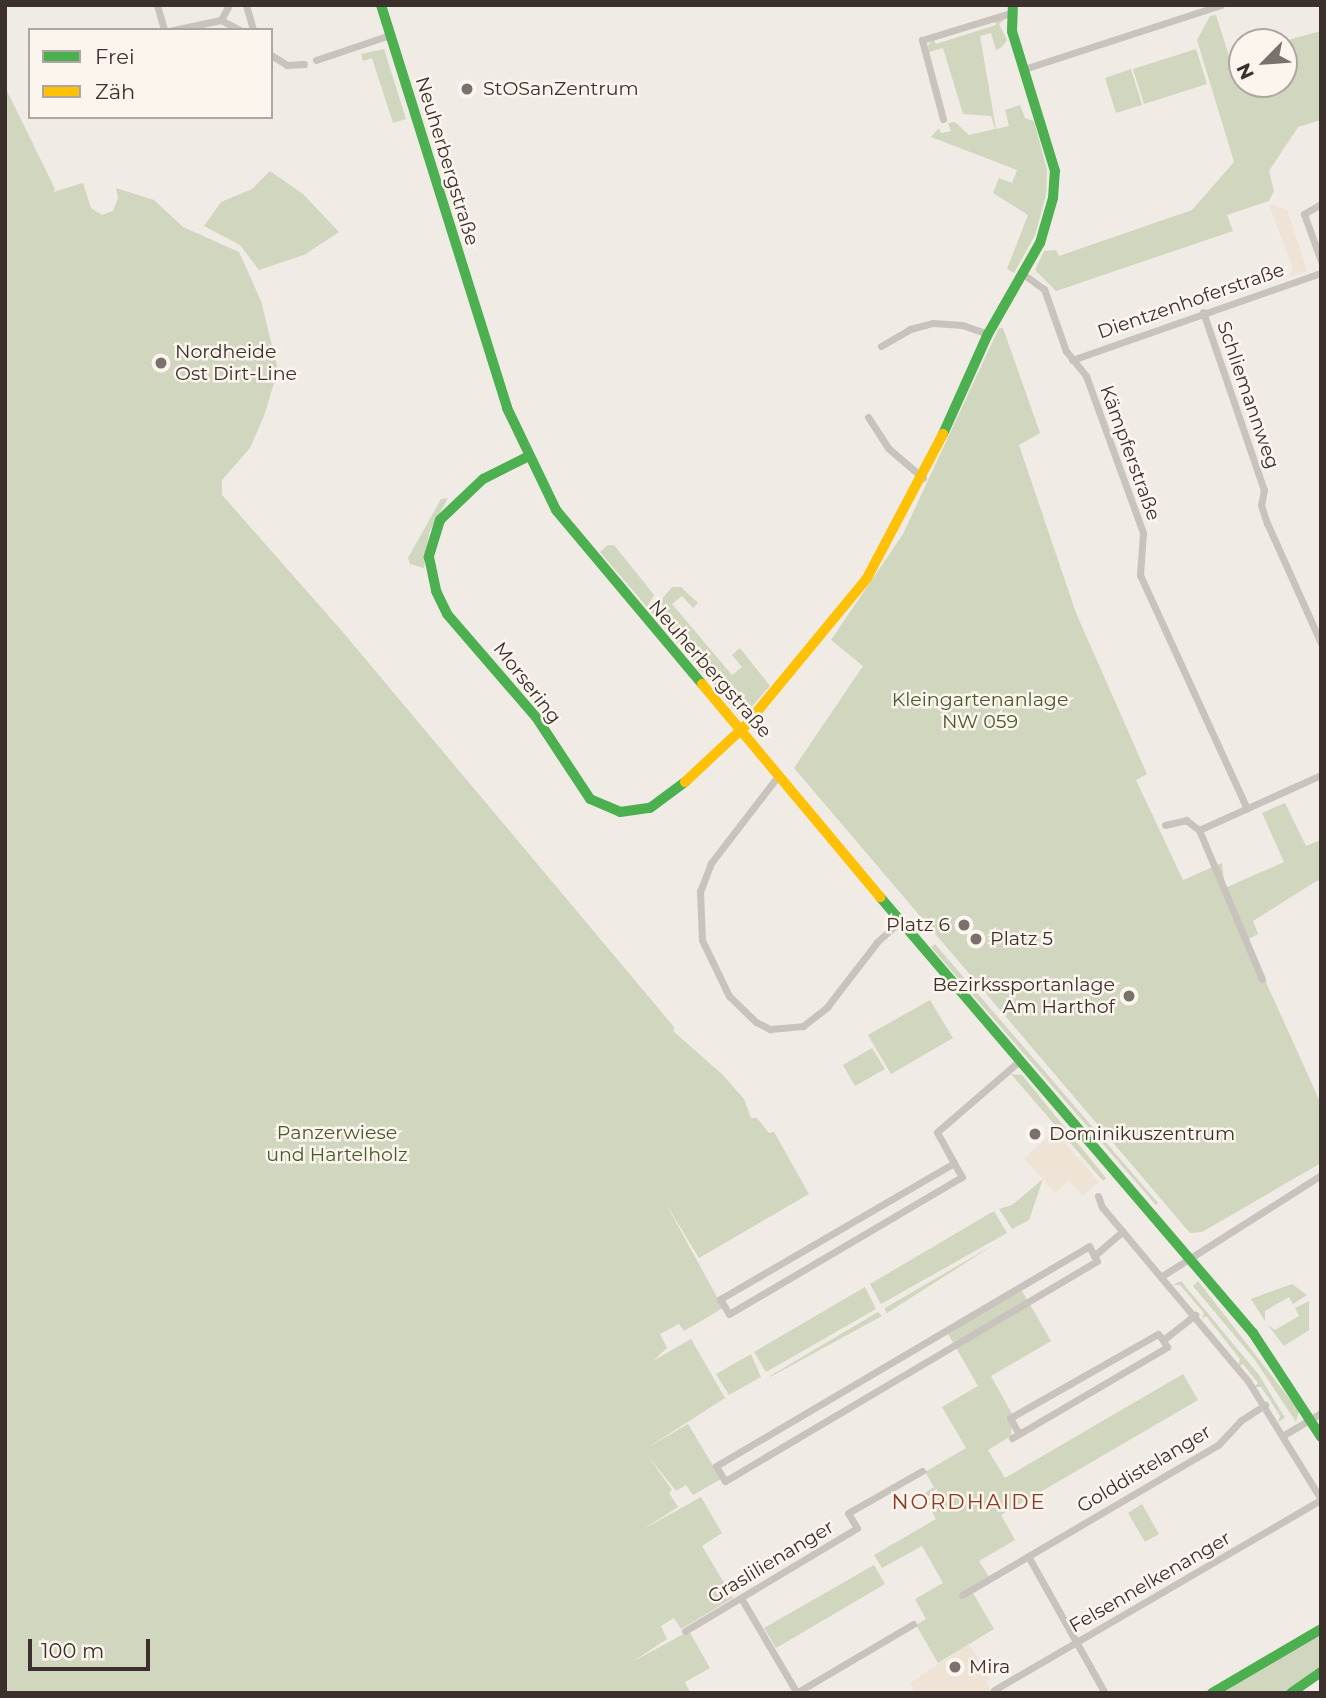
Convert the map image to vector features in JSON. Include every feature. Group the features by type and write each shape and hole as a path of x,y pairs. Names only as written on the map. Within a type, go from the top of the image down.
{"main road":[{"name":"Neuherbergstraße","path":"381,5 488,349 527,457 573,534 1018,1062 1263,1346 1316,1416 1321,1437"},
{"name":"Morsering","path":"527,457 483,479 447,511 430,544 430,572 447,614 528,706 578,787 590,799 612,810 650,808 683,784 739,731 839,618 873,569 923,478 988,334 1023,274 1048,216 1055,171 1024,69 1012,9"},
{"path":"1212,1693 1321,1629"},
{"path":"1291,1693 1321,1672"}],"street":[{"path":"157,5 163,28"},
{"path":"179,28 205,20 217,24 229,5"},
{"path":"246,5 252,28"},
{"path":"1024,69 1220,5"},
{"path":"943,119 922,40 1012,9"},
{"path":"316,60 390,36"},
{"path":"273,56 287,65 304,64"},
{"path":"1321,204 1304,214 1321,261"},
{"name":"Dientzenhoferstraße","path":"1072,360 1203,312 1321,273"},
{"name":"Kämpferstraße","path":"1023,274 1044,289 1072,360 1086,376 1143,533 1140,575 1247,808"},
{"name":"Schliemannweg","path":"1203,312 1264,489 1261,505 1267,523 1321,643"},
{"path":"881,346 910,329 933,323 962,325 988,334"},
{"path":"868,417 888,448 923,478"},
{"path":"1199,830 1321,775"},
{"path":"778,776 711,863 700,891 702,940 729,996 750,1017 770,1029 803,1026 827,1007 877,942 900,921"},
{"path":"1165,825 1186,820 1199,830 1262,979"},
{"path":"954,1163 720,1299 729,1314 962,1177 937,1132 1018,1062"},
{"path":"1161,1276 1187,1257 1321,1175"},
{"path":"1098,1196 1123,1231 1195,1315 1265,1405 1321,1500"},
{"path":"1094,1255 1123,1231"},
{"path":"836,1232 845,1247"},
{"path":"1089,1247 1097,1262 725,1481 716,1466 1028,1282 1089,1247"},
{"path":"1028,1282 1036,1297"},
{"path":"983,1308 992,1323"},
{"path":"1163,1340 1195,1315"},
{"path":"1158,1334 1167,1347 1016,1436 1010,1418 1140,1344 1158,1334"},
{"path":"1140,1344 1149,1358"},
{"path":"895,1360 904,1376"},
{"name":"Golddistelanger","path":"962,1595 1218,1445 1240,1421 1265,1405"},
{"path":"1284,1435 1316,1416"},
{"path":"782,1427 791,1442"},
{"name":"Graslilienanger","path":"685,1631 857,1528 848,1513 922,1471"},
{"name":"Felsennelkenanger","path":"994,1690 1321,1500"},
{"path":"1028,1556 1105,1693"},
{"path":"741,1598 796,1693 913,1624"}],"green space":[{"path":"1216,15 1228,53 1228,98 1298,98 1298,37 1321,31 1321,120 1298,127 1269,171 1274,191 1269,201 1227,215 1233,231 1056,291 1035,270 1044,251 1056,250 1059,256 1192,210 1234,162 1197,40 1210,16"},
{"path":"995,20 1004,20 999,24 1007,40 1002,47 996,50 991,33 980,36 996,129 1009,126 1005,110 1020,105 1025,118 1034,121 1047,170 1046,195 1035,235 1014,273 1007,269 1028,215 993,193 999,178 1012,183 1017,170 931,137 939,128 941,133 951,131 948,123 955,122 969,135 995,129 991,116 963,114 943,48 929,52 928,46 933,39 936,44 996,25"},
{"path":"384,49 406,119 393,123 372,58 363,61 361,54"},
{"path":"1196,49 1207,84 1144,104 1133,69"},
{"path":"1131,69 1142,105 1116,113 1105,78"},
{"name":"Panzerwiese und Hartelholz","path":"5,87 55,189 53,192 83,183 91,208 102,215 113,211 118,198 116,188 154,200 183,227 239,252 261,301 278,370 264,416 250,448 222,480 222,495 341,630 674,1027 674,1032 723,1075 744,1099 751,1118 757,1118 769,1133 774,1132 809,1194 699,1258 665,1202 723,1308 684,1331 679,1324 660,1334 667,1348 653,1361 691,1339 725,1398 647,1448 688,1424 721,1479 693,1495 686,1485 676,1491 648,1456 672,1490 669,1493 678,1507 642,1530 701,1497 722,1533 702,1546 733,1598 681,1629 674,1618 661,1626 667,1639 632,1662 689,1631 710,1668 685,1682 690,1693 5,1693"},
{"path":"270,171 303,194 339,232 304,255 259,270 240,245 204,226 221,202 252,189"},
{"name":"Kleingartenanlage NW 059","path":"999,328 1003,328 1040,433 1019,445 1076,613 1147,774 1136,780 1183,880 1222,863 1225,888 1284,862 1262,813 1285,803 1306,846 1321,840 1321,884 1318,880 1253,921 1258,934 1247,940 1321,1104 1321,1163 1202,1232 1190,1233 794,768 863,666 831,640 903,534"},
{"path":"448,498 429,533 424,568 410,564 408,558 441,499"},
{"path":"608,545 614,545 654,595 647,607 600,552"},
{"path":"672,587 681,587 698,603 693,608 682,596 672,604 732,675 742,667 732,655 740,648 770,686 747,712 736,712 651,612"},
{"path":"935,944 1158,1203 1156,1205 931,947"},
{"path":"930,1000 953,1038 891,1074 868,1035"},
{"path":"872,1048 885,1069 855,1086 843,1065"},
{"path":"1011,1074 1022,1075 1106,1178 1103,1181"},
{"path":"1043,1179 1029,1220 1012,1229 999,1209 1012,1205"},
{"path":"994,1211 1007,1233 881,1304 870,1284"},
{"path":"995,1244 887,1313 885,1310 885,1308"},
{"path":"1181,1281 1259,1375 1285,1418 1278,1422 1280,1416 1261,1387 1254,1387 1258,1383 1243,1364 1238,1367 1240,1359 1206,1316 1202,1319 1204,1313 1180,1285 1173,1285"},
{"path":"1198,1281 1299,1411 1296,1422 1255,1360 1193,1286"},
{"path":"1292,1284 1307,1295 1293,1304 1289,1297 1265,1311 1265,1321 1251,1299"},
{"path":"865,1287 876,1309 766,1372 754,1352"},
{"path":"1021,1289 1051,1341 991,1376 1012,1414 1011,1436 988,1450 1005,1478 1183,1374 1198,1400 1001,1515 1015,1540 979,1561 989,1577 970,1588 994,1629 938,1663 916,1625 926,1619 915,1599 943,1583 922,1546 882,1568 874,1555 936,1519 923,1494 934,1487 925,1472 966,1448 942,1407 978,1386 947,1332"},
{"path":"1309,1301 1309,1330 1284,1346 1268,1325 1275,1330 1299,1316 1295,1308"},
{"path":"878,1312 882,1316 770,1377 770,1376"},
{"path":"751,1354 761,1377 729,1395 716,1374"},
{"path":"1142,1504 1159,1534 1145,1542 1128,1513"},
{"path":"874,1565 885,1584 776,1648 764,1628"},
{"path":"1321,1634 1321,1668 1287,1693 1222,1693"}],"shaded area":[{"path":"1269,204 1287,210 1307,271 1288,278 1293,269"},
{"path":"1055,1131 1099,1182 1083,1196 1069,1181 1055,1193 1024,1158"},
{"name":"Mira","path":"969,1644 990,1679 986,1682 992,1693 915,1693 910,1683"}],"traffic: fast":[{"path":"381,5 507,408 556,510 702,684"},
{"path":"943,434 988,334 1040,243 1053,198 1055,171 1012,31 1013,5"},
{"path":"527,457 483,479 440,520 429,557 436,591 447,614 536,717 590,799 620,812 650,808 685,782"},
{"path":"880,897 1253,1333 1321,1437"},
{"path":"1212,1693 1321,1629"},
{"path":"1291,1693 1321,1672"}],"traffic: slow":[{"path":"685,782 746,725 867,578 943,434"},
{"path":"702,684 880,897"}],"place":[{"name":"StOSanZentrum","path":"467,89"},
{"name":"Nordheide Ost Dirt-Line","path":"161,363"},
{"name":"Platz 6","path":"964,925"},
{"name":"Platz 5","path":"976,939"},
{"name":"Bezirkssportanlage Am Harthof","path":"1129,996"},
{"name":"Dominikuszentrum","path":"1035,1134"},
{"name":"Mira","path":"955,1667"}],"district":[{"name":"NORDHAIDE","path":"969,1502"}]}
